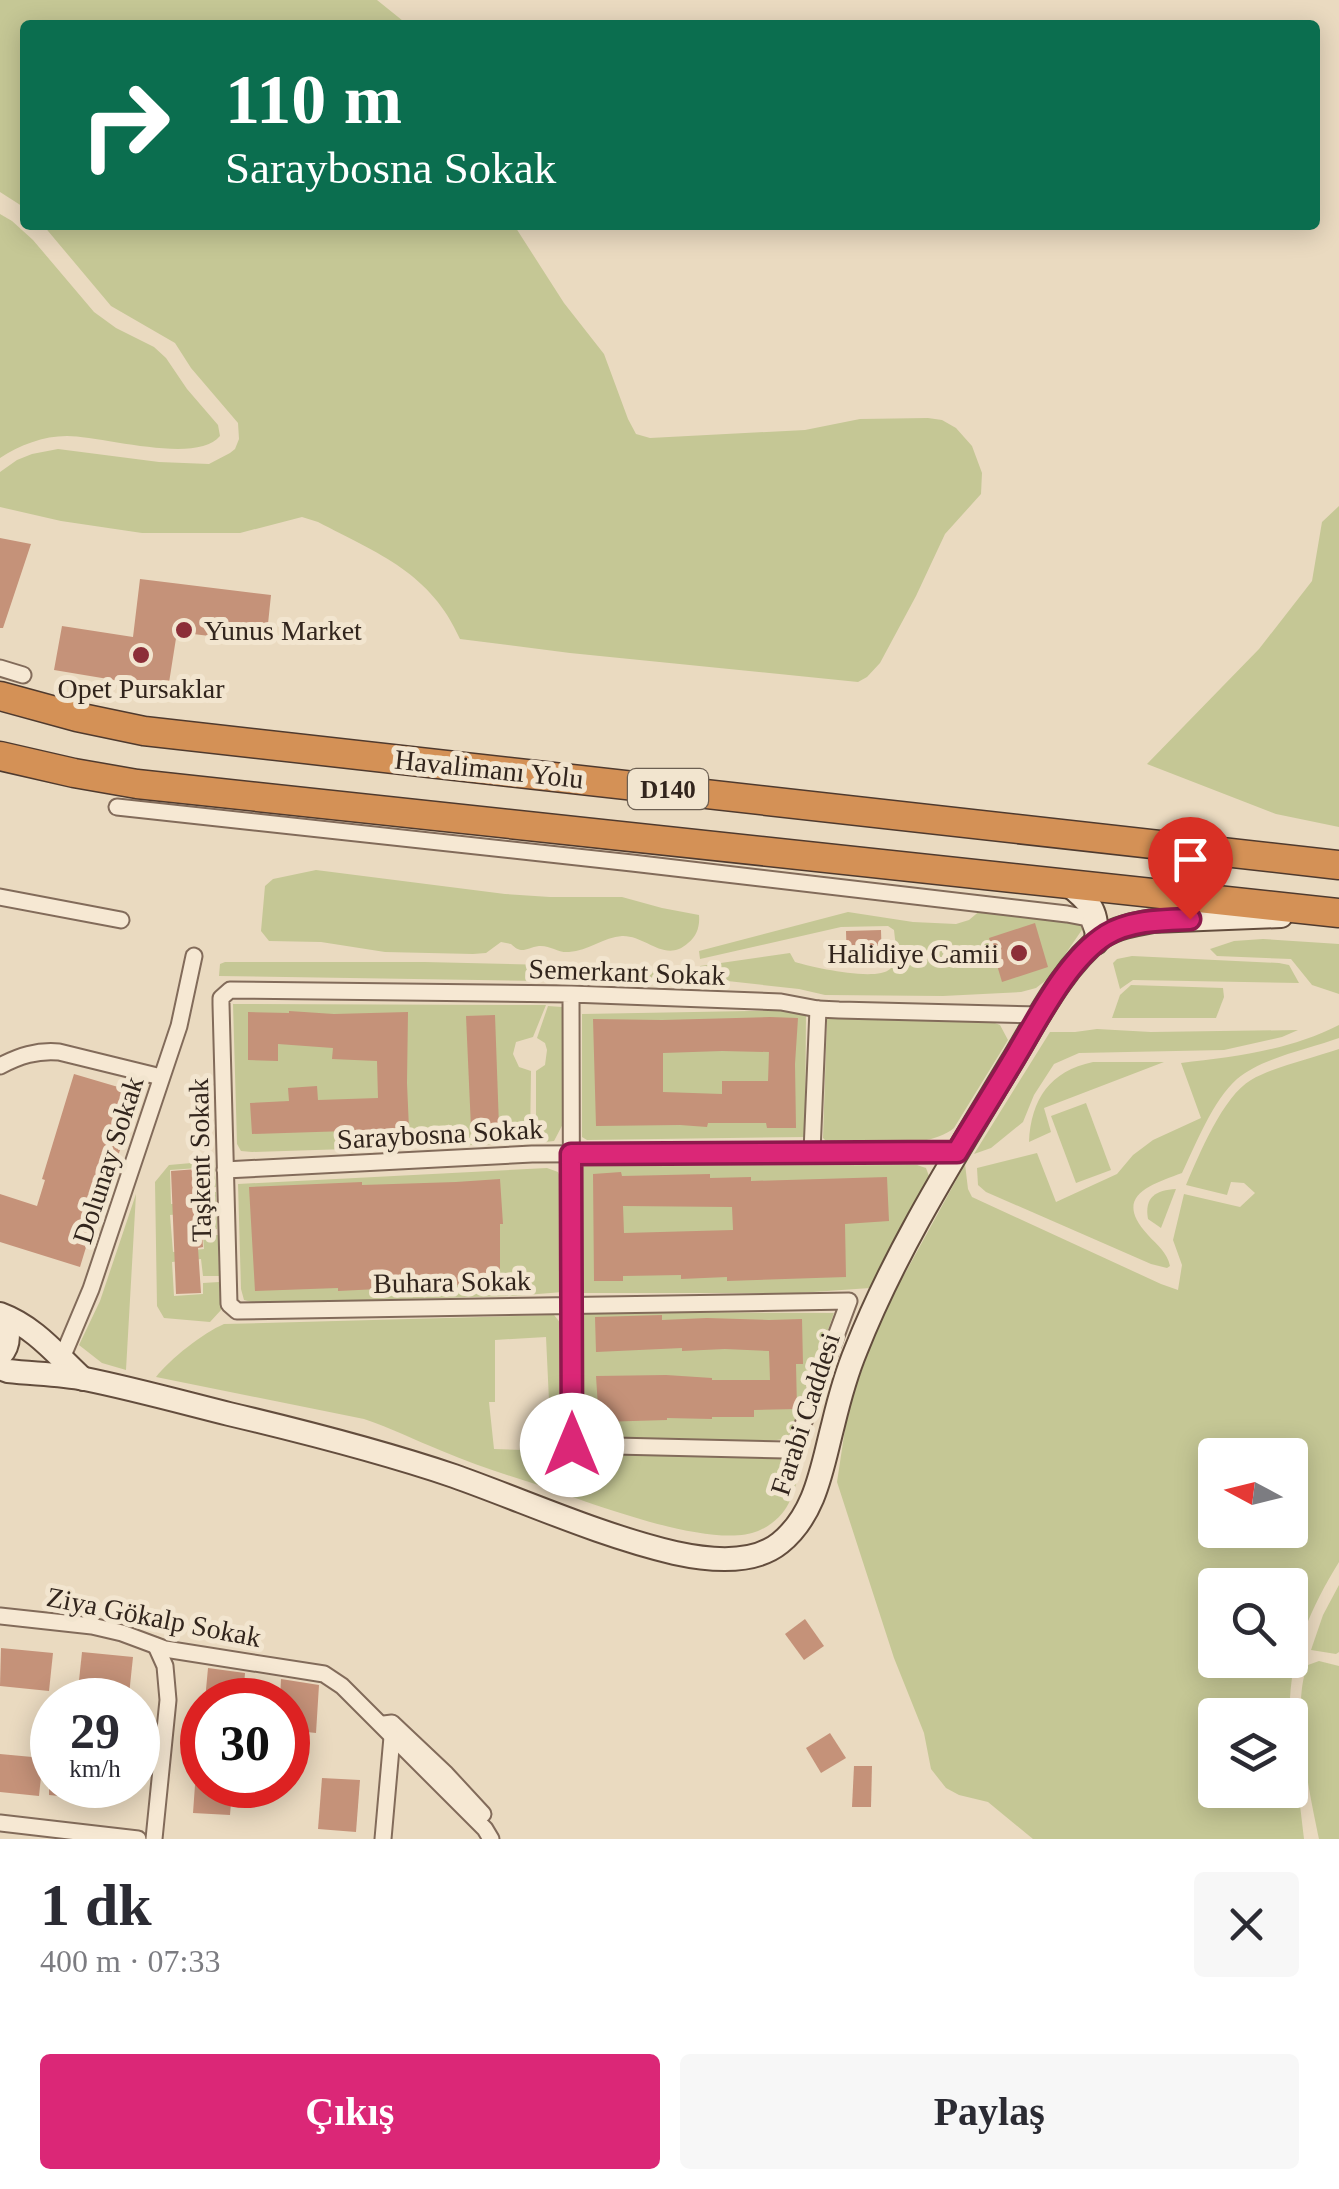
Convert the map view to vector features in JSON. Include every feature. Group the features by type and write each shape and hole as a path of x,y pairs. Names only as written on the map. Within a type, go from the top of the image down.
{"highway":[{"name":"Havalimanı Yolu","path":"0,696 144,730 1339,865"},
{"name":"Havalimanı Yolu","path":"0,756 137,784 1339,914"},
{"path":"1220,852 1339,857"}],"street":[{"path":"0,668 22,676"},
{"path":"117,807 1067,914 1088,918 1096,943"},
{"path":"1067,884 1081,894 1094,912 1096,943"},
{"path":"0,897 121,920"},
{"name":"Farabi Caddesi","path":"0,1368 8,1371 58,1367 83,1378 350,1443 676,1553 749,1557 769,1552 784,1540 808,1508 855,1352 906,1245 957,1152 1065,977 1096,943 1115,930 1153,920 1339,914"},
{"name":"Dolunay Sokak","path":"58,1367 91,1289 179,1026 194,956"},
{"name":"Semerkant Sokak","path":"221,1004 224,992 246,989 571,994 794,1003 818,1009 1041,1014"},
{"path":"571,994 572,1304"},
{"name":"Taşkent Sokak","path":"221,1004 228,1296 229,1304 237,1311"},
{"path":"812,1152 818,1009"},
{"path":"0,1066 20,1056 46,1051 161,1078"},
{"name":"Saraybosna Sokak","path":"225,1170 571,1154 957,1152"},
{"name":"Buhara Sokak","path":"237,1311 572,1304 849,1301 800,1437 795,1446 786,1450 572,1445 572,1304"},
{"path":"0,1315 30,1329 58,1367"},
{"path":"0,1315 8,1328 7,1347 0,1356"},
{"name":"Ziya Gökalp Sokak","path":"0,1616 92,1626 156,1646 324,1674 342,1686 492,1839"},
{"path":"154,1839 168,1700 165,1666 156,1646"},
{"path":"380,1724 392,1723 411,1739 486,1818 500,1839"},
{"path":"383,1839 392,1737"},
{"path":"0,1824 138,1839"}],"green space":[{"path":"0,0 377,0 402,20 20,20 20,205 0,192"},
{"path":"0,214 33,240 94,312 166,358 218,425 220,436 208,444 171,449 58,436 32,442 0,458"},
{"path":"47,230 517,230 564,303 604,354 636,434 650,438 805,430 860,419 942,420 956,428 972,446 982,473 981,494 945,534 880,663 858,682 460,639 448,616 418,581 362,544 302,517 240,533 142,533 0,507 0,472 32,454 58,449 209,464 235,449 238,423 175,343 111,306"},
{"path":"1339,506 1339,827 1276,814 1147,764 1259,649 1312,581 1322,522"},
{"path":"316,870 505,894 622,897 699,915 699,923 691,940 671,951 622,936 569,952 543,946 521,950 501,942 486,953 473,954 385,952 321,942 269,941 261,931 265,886 273,879"},
{"path":"982,909 1088,921 1049,978 1036,988 1021,992 825,995 700,978 700,966 790,953 795,962 815,967 858,974 883,973 893,965 895,956 894,930 888,926 841,927 700,959 699,951 848,912 956,924 969,920"},
{"path":"1234,941 1339,944 1339,994 1312,985 1291,959 1217,956 1210,949"},
{"path":"1132,956 1279,963 1289,965 1299,983 1133,980 1120,989 1113,963"},
{"path":"220,964 667,968 672,976 664,983 219,976"},
{"path":"1131,985 1223,988 1224,997 1216,1018 1112,1018 1120,995"},
{"path":"233,1004 546,1005 533,1037 516,1042 513,1054 519,1067 531,1071 530,1143 241,1151 237,1144"},
{"path":"548,1006 565,1010 565,1120 554,1141 536,1143 536,1071 545,1065 547,1050 537,1038"},
{"path":"800,1010 806,1013 805,1137 582,1137 582,1014"},
{"path":"827,1018 987,1020 1000,1025 1008,1040 954,1128 943,1135 912,1143 828,1143 823,1138"},
{"path":"1339,1025 1339,1038 1272,1060 1237,1079 1213,1110 1182,1173 1158,1182 1134,1201 1138,1222 1167,1257 1167,1268 986,1192 978,1185 977,1168 1037,1153 1056,1202 1117,1174 1153,1140 1201,1118 1181,1063 1282,1046"},
{"path":"1298,1030 1224,1050 1079,1053 1054,1064 1034,1095 1023,1122 991,1148 974,1154 1050,1032"},
{"path":"1339,1049 1339,1562 1308,1623 1308,1568 1198,1568 1198,1678 1292,1678 1290,1698 1198,1698 1198,1808 1300,1808 1304,1839 1033,1839 988,1802 946,1788 931,1769 924,1733 894,1658 837,1482 848,1409 880,1319 965,1164 972,1197 1178,1290 1182,1265 1173,1240 1184,1194 1240,1207 1255,1193 1244,1183 1231,1182 1227,1195 1186,1185 1205,1143 1241,1088 1282,1067"},
{"path":"1093,1062 1164,1062 1044,1108 1051,1132 1029,1142 1034,1113 1046,1089 1065,1072"},
{"path":"1086,1103 1111,1170 1076,1183 1051,1116"},
{"path":"214,1161 216,1187 200,1189 198,1168 170,1170 171,1204 201,1203 201,1193 216,1192 217,1229 204,1230 201,1212 170,1215 173,1252 204,1249 203,1236 218,1235 219,1276 203,1276 201,1259 172,1262 174,1296 203,1294 203,1283 219,1282 221,1310 210,1322 164,1318 157,1306 155,1182 169,1165"},
{"path":"579,1166 926,1168 929,1176 870,1288 799,1293 580,1293"},
{"path":"547,1168 558,1172 564,1187 563,1292 256,1303 244,1300 238,1184"},
{"path":"1176,1189 1161,1228 1148,1219 1148,1205 1157,1193"},
{"path":"136,1194 126,1370 102,1363 79,1345 100,1301"},
{"path":"582,1312 834,1313 791,1434 769,1441 580,1437"},
{"path":"554,1315 562,1325 564,1442 551,1443 546,1337 495,1340 495,1402 489,1402 494,1449 799,1459 799,1475 784,1512 758,1531 738,1535 685,1530 624,1514 482,1466 364,1419 156,1377 187,1347 224,1324"},
{"path":"1339,1585 1339,1652 1311,1650 1323,1615"},
{"path":"1319,1661 1339,1666 1339,1839 1319,1839 1311,1799 1308,1698 1301,1698 1308,1665"}],"building":[{"path":"0,538 31,544 3,628 0,628"},
{"path":"140,579 271,595 266,643 177,632 168,689 54,670 62,626 133,637"},
{"name":"Halidiye Camii","path":"1035,923 1048,967 1002,982 989,938"},
{"path":"881,930 882,965 847,966 846,931"},
{"path":"248,1012 408,1012 409,1129 252,1134 250,1103 289,1101 288,1088 317,1086 318,1100 378,1098 377,1061 332,1059 333,1048 278,1044 278,1061 248,1060"},
{"path":"495,1015 499,1126 471,1128 466,1016"},
{"path":"798,1018 796,1128 767,1128 766,1123 596,1126 593,1019","holes":["769,1052 768,1081 722,1081 722,1094 663,1092 663,1053"]},
{"path":"74,1074 135,1092 120,1150 80,1267 0,1242 0,1194 37,1206"},
{"path":"197,1169 203,1247 198,1248 201,1293 176,1294 171,1171"},
{"path":"593,1174 710,1174 710,1178 751,1177 751,1181 887,1177 889,1221 845,1224 846,1277 727,1281 727,1277 681,1279 681,1275 594,1281","holes":["623,1206 732,1207 733,1230 624,1233"]},
{"path":"500,1179 500,1283 255,1291 249,1187"},
{"path":"662,1315 662,1320 802,1319 803,1364 796,1364 797,1409 754,1410 754,1417 599,1422 596,1376 770,1380 769,1351 682,1348 596,1352 595,1317"},
{"path":"805,1619 824,1646 804,1660 785,1634"},
{"path":"1,1648 53,1653 50,1678 30,1678 30,1689 0,1686"},
{"path":"82,1652 133,1657 131,1678 79,1678"},
{"path":"208,1668 245,1673 245,1678 207,1678"},
{"path":"310,1684 319,1685 316,1733 310,1732"},
{"path":"830,1733 846,1758 821,1773 806,1748"},
{"path":"0,1754 30,1757 30,1795 0,1792"},
{"path":"854,1766 872,1766 871,1807 852,1807"},
{"path":"322,1778 360,1780 356,1832 318,1829"},
{"path":"193,1808 231,1808 230,1815 193,1813"}],"place":[{"name":"Yunus Market","path":"184,630"},
{"name":"Opet Pursaklar","path":"141,655"},
{"name":"Halidiye Camii","path":"1019,953"}],"route":[{"path":"572,1445 571,1154 957,1152 1078,960 1115,930 1153,920 1190,919"}]}
